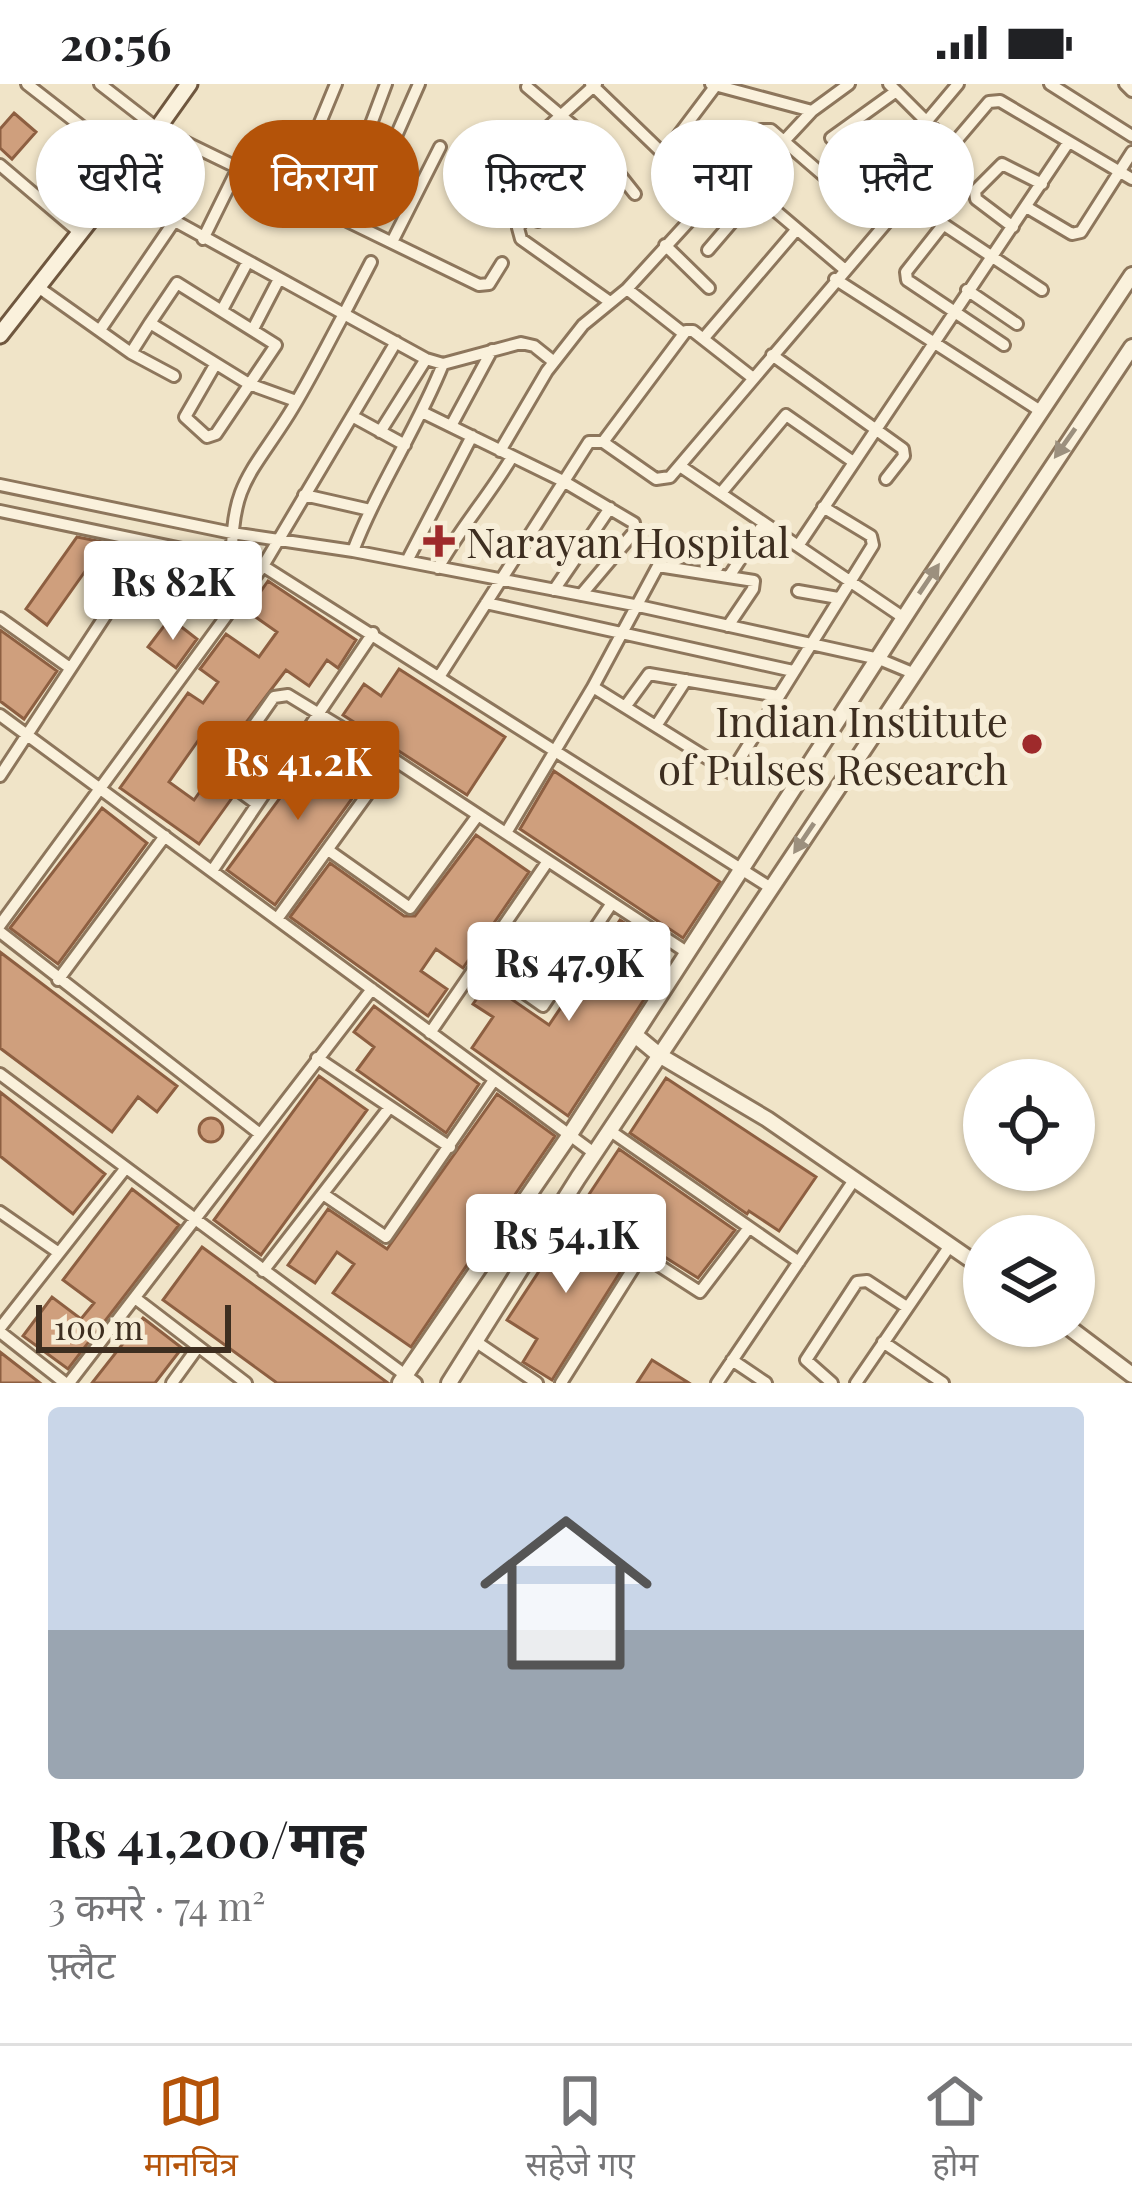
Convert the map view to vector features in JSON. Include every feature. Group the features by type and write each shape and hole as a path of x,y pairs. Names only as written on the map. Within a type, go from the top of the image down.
{"main road":[{"path":"164,120 188,84"},
{"path":"3,324 84,228"}],"street":[{"path":"27,84 73,120"},
{"path":"100,84 146,120"},
{"path":"321,120 336,84"},
{"path":"372,120 386,84"},
{"path":"403,120 419,84"},
{"path":"794,130 849,84"},
{"path":"928,120 958,84"},
{"path":"1050,84 1132,136"},
{"path":"1125,84 1132,91"},
{"path":"610,302 521,239 518,228 534,216 496,174 594,85 651,140"},
{"path":"689,120 715,85 812,111"},
{"path":"527,87 607,157 635,194"},
{"path":"853,120 892,88 924,120"},
{"path":"974,121 994,100 1132,179"},
{"path":"799,546 1068,143"},
{"path":"392,242 440,147"},
{"path":"794,150 818,171"},
{"path":"1028,208 1077,235 1132,152"},
{"path":"1013,227 976,199 975,191 1002,164 1042,184"},
{"path":"0,165 80,233"},
{"path":"0,185 10,174"},
{"path":"203,239 229,186"},
{"path":"794,226 840,273 932,343 1042,412"},
{"path":"100,330 170,228"},
{"path":"182,228 426,359 442,364 528,344 554,362"},
{"path":"363,228 484,286 502,262"},
{"path":"437,568 457,532 480,509 554,362 590,317 628,290 681,228"},
{"path":"708,250 727,228"},
{"path":"440,677 589,442 602,442 656,479 670,477 878,228"},
{"path":"941,228 906,276 1004,345"},
{"path":"947,228 1042,290"},
{"path":"703,338 797,229"},
{"path":"665,244 709,288"},
{"path":"232,559 237,497 248,471 296,401 371,262"},
{"path":"222,310 247,263"},
{"path":"0,1074 407,1380 1132,275"},
{"path":"253,329 279,279"},
{"path":"131,353 177,283 276,345 216,434 207,437 185,417 215,365"},
{"path":"38,287 131,353 174,376"},
{"path":"628,290 683,333"},
{"path":"967,290 1018,324"},
{"path":"150,323 249,384 296,401"},
{"path":"602,442 689,330 753,378"},
{"path":"260,1134 58,980 0,928 263,566 396,342"},
{"path":"448,1383 594,1153 1132,346"},
{"path":"451,426 492,350"},
{"path":"772,355 904,452 886,479"},
{"path":"380,432 426,359"},
{"path":"352,551 424,413 442,364"},
{"path":"424,413 634,523 635,531 581,596"},
{"path":"721,493 786,415 853,461"},
{"path":"352,416 405,446"},
{"path":"407,561 472,436"},
{"path":"680,466 904,618"},
{"path":"0,484 232,533 634,605 879,659 915,674"},
{"path":"304,495 370,510"},
{"path":"593,687 731,773 874,539 823,507"},
{"path":"554,590 610,508"},
{"path":"0,511 263,566 771,888"},
{"path":"730,575 764,523"},
{"path":"0,776 154,542"},
{"path":"506,833 658,566 750,579 754,584 728,626"},
{"path":"798,591 838,598"},
{"path":"486,603 794,671"},
{"path":"0,618 70,668"},
{"path":"212,871 373,633"},
{"path":"625,706 649,674 778,696"},
{"path":"656,726 686,680"},
{"path":"257,804 224,780 223,770 274,697 288,695 688,953"},
{"path":"0,715 594,1153"},
{"path":"278,919 393,759"},
{"path":"328,850 410,908 478,815"},
{"path":"58,980 165,836"},
{"path":"430,1033 548,861"},
{"path":"479,961 544,1006 612,903"},
{"path":"124,1168 0,1330 68,1383 372,989"},
{"path":"635,1035 963,1255"},
{"path":"317,1058 450,1148"},
{"path":"323,1194 386,1237 494,1080"},
{"path":"263,1271 389,1108"},
{"path":"610,1130 799,1262"},
{"path":"717,1383 854,1180"},
{"path":"562,1202 700,1292 748,1229"},
{"path":"0,1213 59,1253"},
{"path":"856,1383 950,1246"},
{"path":"561,1383 641,1256"},
{"path":"832,1383 806,1360 857,1282 867,1281 905,1306"},
{"path":"135,1298 246,1383"},
{"path":"475,1341 537,1383"},
{"path":"883,1342 943,1383"},
{"path":"172,1383 198,1347"},
{"path":"1092,1347 1127,1377"},
{"path":"732,1360 766,1383"}],"building":[{"path":"14,113 36,132 12,159 0,148 0,129"},
{"path":"77,537 108,543 98,556 122,573 112,588 86,570 47,625 26,609"},
{"path":"268,581 356,640 338,668 327,660 309,686 286,670 222,754 200,738 169,782 194,800 211,776 232,798 199,844 120,788 188,693 203,703 218,682 200,669 226,634 259,657 277,632 247,611"},
{"path":"170,618 197,639 176,668 148,647"},
{"path":"0,630 57,671 24,719 0,701"},
{"path":"399,669 505,737 467,795 343,715 364,684 381,696"},
{"path":"319,745 344,764 350,755 372,771 275,905 227,870"},
{"path":"554,771 720,882 683,938 520,829"},
{"path":"102,808 147,843 58,964 10,928"},
{"path":"476,835 529,872 463,968 436,949 421,971 447,989 428,1016 290,917 330,863 404,916 415,916"},
{"path":"620,920 646,937 633,957 660,975 568,1116 472,1048 493,1017 473,1004 488,983 549,1025"},
{"path":"0,952 177,1086 157,1112 138,1097 112,1132 0,1048"},
{"path":"374,1006 479,1084 446,1133 357,1070 374,1047 354,1032"},
{"path":"319,1076 367,1110 261,1255 214,1220"},
{"path":"666,1078 816,1177 779,1231 630,1133"},
{"path":"0,1092 105,1174 73,1214 0,1156"},
{"path":"497,1094 555,1136 411,1347 333,1293 354,1264 337,1252 315,1283 288,1265 328,1209 387,1249"},
{"path":"211,1118 220,1121 220,1139 211,1142 202,1139 199,1130 202,1121"},
{"path":"619,1149 735,1230 698,1278 582,1205"},
{"path":"132,1189 179,1225 68,1369 23,1336 52,1297 81,1319 94,1303 63,1280"},
{"path":"572,1221 629,1258 552,1380 523,1362 537,1339 507,1320"},
{"path":"202,1247 388,1383 277,1383 163,1300"},
{"path":"143,1318 182,1348 155,1383 92,1383"},
{"path":"0,1352 40,1383 0,1383"},
{"path":"652,1360 689,1383 637,1383"}],"place":[{"name":"Narayan Hospital","path":"439,541"},
{"name":"Indian Institute of Pulses Research","path":"1032,744"}]}
